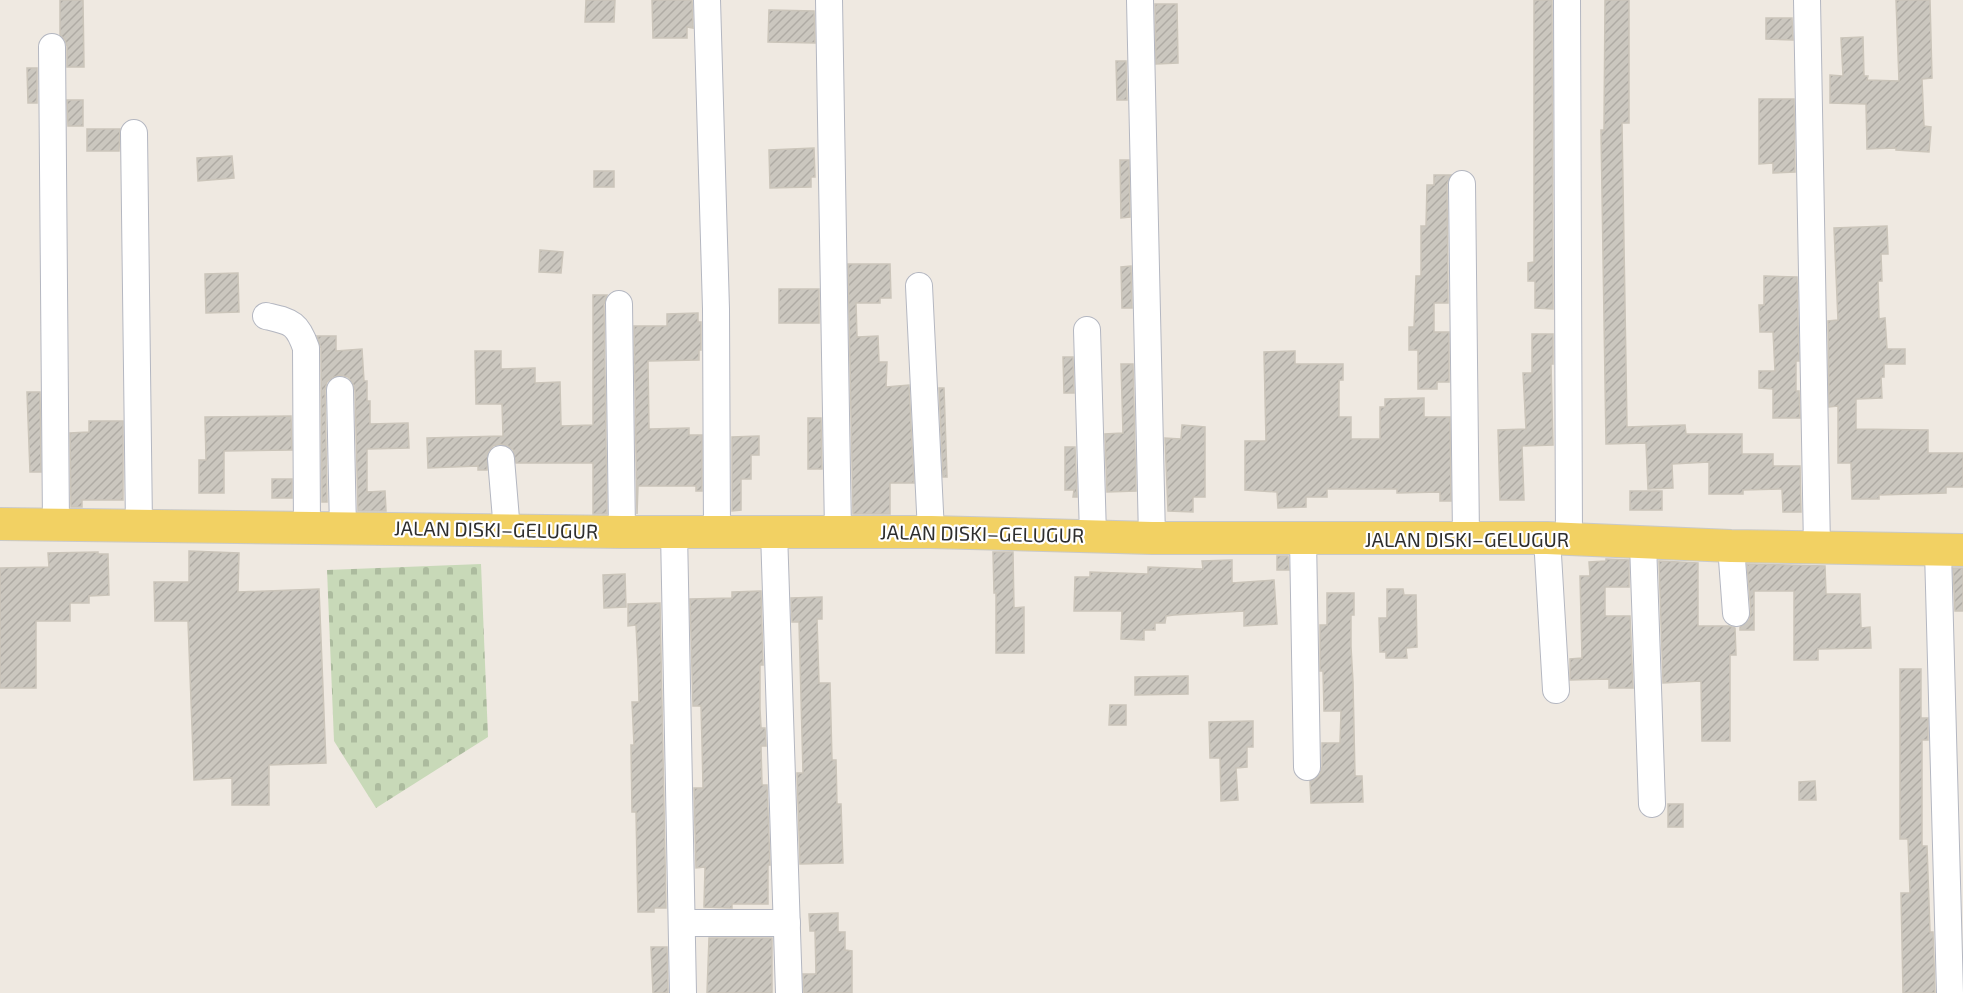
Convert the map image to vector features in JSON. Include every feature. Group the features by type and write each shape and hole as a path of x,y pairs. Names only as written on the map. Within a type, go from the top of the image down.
{"main road":[{"name":"JALAN DISKI–GELUGUR","path":"0,524 622,532 931,532 1152,538 1558,539 1731,546 1951,550"}],"street":[{"path":"707,0 716,309 717,532"},
{"path":"829,0 838,532"},
{"path":"1140,0 1152,538"},
{"path":"1556,690 1567,0"},
{"path":"1807,0 1817,548"},
{"path":"52,47 56,525"},
{"path":"134,133 139,527"},
{"path":"1462,184 1466,538"},
{"path":"918,286 931,532"},
{"path":"619,304 622,532"},
{"path":"266,316 293,323 300,332 306,348 307,527"},
{"path":"1087,330 1093,535"},
{"path":"340,390 343,528"},
{"path":"501,459 507,531"},
{"path":"674,532 683,993"},
{"path":"774,532 789,993"},
{"path":"1303,538 1307,767"},
{"path":"1643,543 1652,804"},
{"path":"1731,546 1736,613"},
{"path":"1950,993 1955,828 1951,550"},
{"path":"682,923 787,923"}],"green space":[{"path":"481,564 488,737 376,808 334,741 327,570"}],"building":[{"path":"60,0 83,0 84,67 67,67 67,46 60,35"},
{"path":"586,0 615,0 614,22 585,22"},
{"path":"652,0 692,0 693,28 687,27 687,38 653,38"},
{"path":"1534,0 1552,0 1553,309 1535,308 1535,281 1528,281 1528,263 1534,262"},
{"path":"1605,0 1629,0 1629,123 1622,123 1627,427 1685,425 1686,434 1742,434 1742,454 1773,454 1773,466 1800,466 1801,512 1783,512 1782,489 1743,490 1743,494 1709,494 1709,462 1672,464 1673,488 1648,489 1646,443 1606,444 1601,130 1604,130"},
{"path":"1896,0 1930,0 1932,78 1922,79 1924,126 1931,127 1929,152 1896,150 1896,148 1867,149 1866,104 1830,103 1830,75 1843,76 1841,38 1863,37 1864,76 1868,76 1867,80 1899,81"},
{"path":"1155,4 1177,4 1178,63 1156,64"},
{"path":"769,10 814,11 815,43 768,42"},
{"path":"1766,18 1792,18 1793,40 1766,39"},
{"path":"1116,61 1126,61 1127,100 1117,100"},
{"path":"27,68 37,68 37,103 28,103"},
{"path":"1759,99 1794,99 1795,172 1773,173 1773,163 1759,164"},
{"path":"67,100 83,100 83,126 68,126"},
{"path":"87,129 120,129 119,151 87,151"},
{"path":"814,148 815,177 811,177 811,187 770,188 769,150"},
{"path":"232,156 234,178 198,181 197,158"},
{"path":"1120,160 1129,160 1130,217 1121,218"},
{"path":"594,171 614,171 614,187 594,187"},
{"path":"1434,175 1451,175 1447,184 1448,303 1434,303 1434,332 1449,332 1449,382 1437,382 1437,389 1418,389 1418,350 1409,350 1409,327 1414,327 1416,276 1421,276 1421,226 1426,226 1427,185 1434,185"},
{"path":"1887,226 1888,254 1881,254 1882,281 1878,281 1879,319 1885,318 1887,349 1905,349 1905,364 1884,364 1884,377 1881,377 1882,398 1856,399 1856,429 1928,430 1928,453 1963,453 1963,487 1946,487 1946,493 1879,495 1879,499 1852,499 1851,463 1838,463 1838,406 1829,407 1828,321 1838,320 1834,228"},
{"path":"540,250 563,252 561,273 539,272"},
{"path":"848,264 890,264 891,298 880,298 880,303 856,303 857,337 878,336 879,362 887,362 886,387 909,385 914,483 890,483 890,514 853,514"},
{"path":"1131,266 1132,308 1122,308 1121,267"},
{"path":"238,273 239,312 206,313 205,274"},
{"path":"1764,276 1797,277 1799,361 1796,361 1796,391 1799,391 1800,418 1773,418 1773,389 1759,388 1759,371 1775,371 1773,332 1760,332 1759,305 1764,305"},
{"path":"779,289 819,289 819,323 779,323"},
{"path":"593,295 607,295 604,304 607,514 593,514 593,463 516,463 513,450 500,444 493,446 488,452 487,470 478,470 478,466 428,468 427,438 503,436 502,404 476,404 475,351 501,351 501,369 535,368 535,383 560,382 561,426 593,425"},
{"path":"698,313 698,322 701,322 699,360 648,361 649,429 689,428 689,435 702,435 702,491 696,491 696,486 638,486 637,514 634,326 667,326 667,314"},
{"path":"1532,334 1553,334 1553,364 1551,364 1553,445 1522,446 1524,500 1500,500 1498,430 1526,429 1523,373 1532,373"},
{"path":"317,336 336,336 336,351 362,349 364,381 367,381 367,401 370,401 370,424 408,423 409,448 367,449 367,492 385,491 386,511 358,511 355,390 348,377 340,375 327,382 325,390 327,502 322,502 321,348"},
{"path":"1295,351 1295,364 1343,364 1343,380 1339,380 1339,417 1351,417 1351,439 1380,439 1380,407 1385,407 1385,399 1424,398 1424,417 1450,417 1451,501 1440,501 1440,492 1397,493 1397,489 1327,489 1327,497 1306,497 1306,507 1278,508 1277,492 1245,490 1245,441 1266,441 1264,352"},
{"path":"1063,357 1073,357 1074,393 1064,393"},
{"path":"1121,364 1133,364 1136,491 1107,492 1105,434 1123,433"},
{"path":"939,388 944,388 947,477 943,477"},
{"path":"27,392 40,392 41,472 30,472"},
{"path":"291,416 292,450 224,451 224,493 199,493 199,460 206,460 205,417"},
{"path":"808,418 821,418 822,469 808,469"},
{"path":"89,421 123,421 123,500 82,500 82,507 71,507 70,433 89,432"},
{"path":"1182,425 1205,427 1205,497 1193,497 1193,512 1168,511 1165,438 1181,439"},
{"path":"759,436 759,455 751,455 751,479 741,479 741,510 732,511 732,437"},
{"path":"1065,447 1075,447 1077,497 1073,497 1074,490 1065,490"},
{"path":"272,479 292,479 292,498 272,498"},
{"path":"1630,491 1662,491 1662,510 1630,510"},
{"path":"189,551 239,553 238,592 319,589 326,763 269,765 269,805 232,805 232,778 194,780 188,621 155,621 154,582 189,582"},
{"path":"98,552 98,554 108,554 109,595 89,596 89,603 70,603 70,621 36,621 36,688 0,688 0,568 49,567 48,553"},
{"path":"993,552 1013,552 1014,608 1024,607 1024,653 996,653"},
{"path":"1277,556 1288,556 1289,570 1277,570"},
{"path":"1606,559 1629,560 1629,587 1605,587 1605,616 1630,616 1633,688 1609,688 1609,679 1570,680 1570,659 1582,658 1580,576 1590,576 1589,562 1606,561"},
{"path":"1232,560 1232,583 1274,580 1277,624 1244,626 1244,611 1174,615 1166,616 1165,623 1155,623 1155,630 1144,630 1144,640 1121,639 1122,611 1074,611 1075,577 1090,577 1090,572 1148,574 1148,567 1203,569 1202,561"},
{"path":"1659,561 1698,563 1698,626 1735,628 1736,655 1730,655 1730,741 1702,741 1701,681 1663,683"},
{"path":"1747,564 1825,566 1826,594 1860,594 1861,628 1870,627 1871,648 1818,649 1818,660 1794,660 1794,591 1754,591 1754,630 1740,630 1740,627 1749,620 1751,612"},
{"path":"1953,568 1963,568 1963,611 1955,611"},
{"path":"625,574 626,607 604,608 603,575"},
{"path":"1387,589 1403,589 1404,595 1416,595 1417,647 1406,648 1407,658 1386,658 1386,652 1380,652 1379,618 1387,618"},
{"path":"761,591 763,665 760,665 760,709 761,728 765,728 766,746 761,746 762,785 767,785 770,865 768,865 768,904 732,904 732,908 704,907 705,867 696,868 694,788 703,788 702,743 701,706 693,706 690,599 732,598 732,592"},
{"path":"1327,593 1354,593 1351,647 1355,776 1362,776 1363,802 1311,803 1310,781 1320,774 1322,743 1340,743 1341,711 1324,711 1323,671 1320,671 1320,625 1327,625"},
{"path":"822,597 822,619 817,619 819,683 830,683 832,760 836,760 837,804 841,804 843,863 800,864 797,773 803,773 799,622 792,622 791,598"},
{"path":"660,603 666,908 654,908 654,912 638,912 636,812 632,812 631,745 634,745 632,702 639,702 638,664 636,625 628,626 628,604"},
{"path":"1900,669 1921,669 1921,718 1928,718 1928,740 1922,740 1922,846 1927,846 1935,993 1903,993 1901,893 1910,893 1908,839 1900,839"},
{"path":"1188,676 1188,694 1135,695 1135,677"},
{"path":"1110,705 1126,705 1126,725 1109,725"},
{"path":"1253,721 1253,747 1247,747 1247,767 1236,768 1238,800 1221,801 1220,758 1210,758 1209,722"},
{"path":"1815,781 1816,800 1799,800 1799,782"},
{"path":"1668,804 1683,804 1683,827 1668,827"},
{"path":"838,913 838,932 845,932 845,950 852,951 852,993 804,993 803,974 816,974 815,931 810,931 809,914"},
{"path":"709,938 772,938 772,993 707,993"},
{"path":"651,947 667,947 668,993 653,993"}]}
